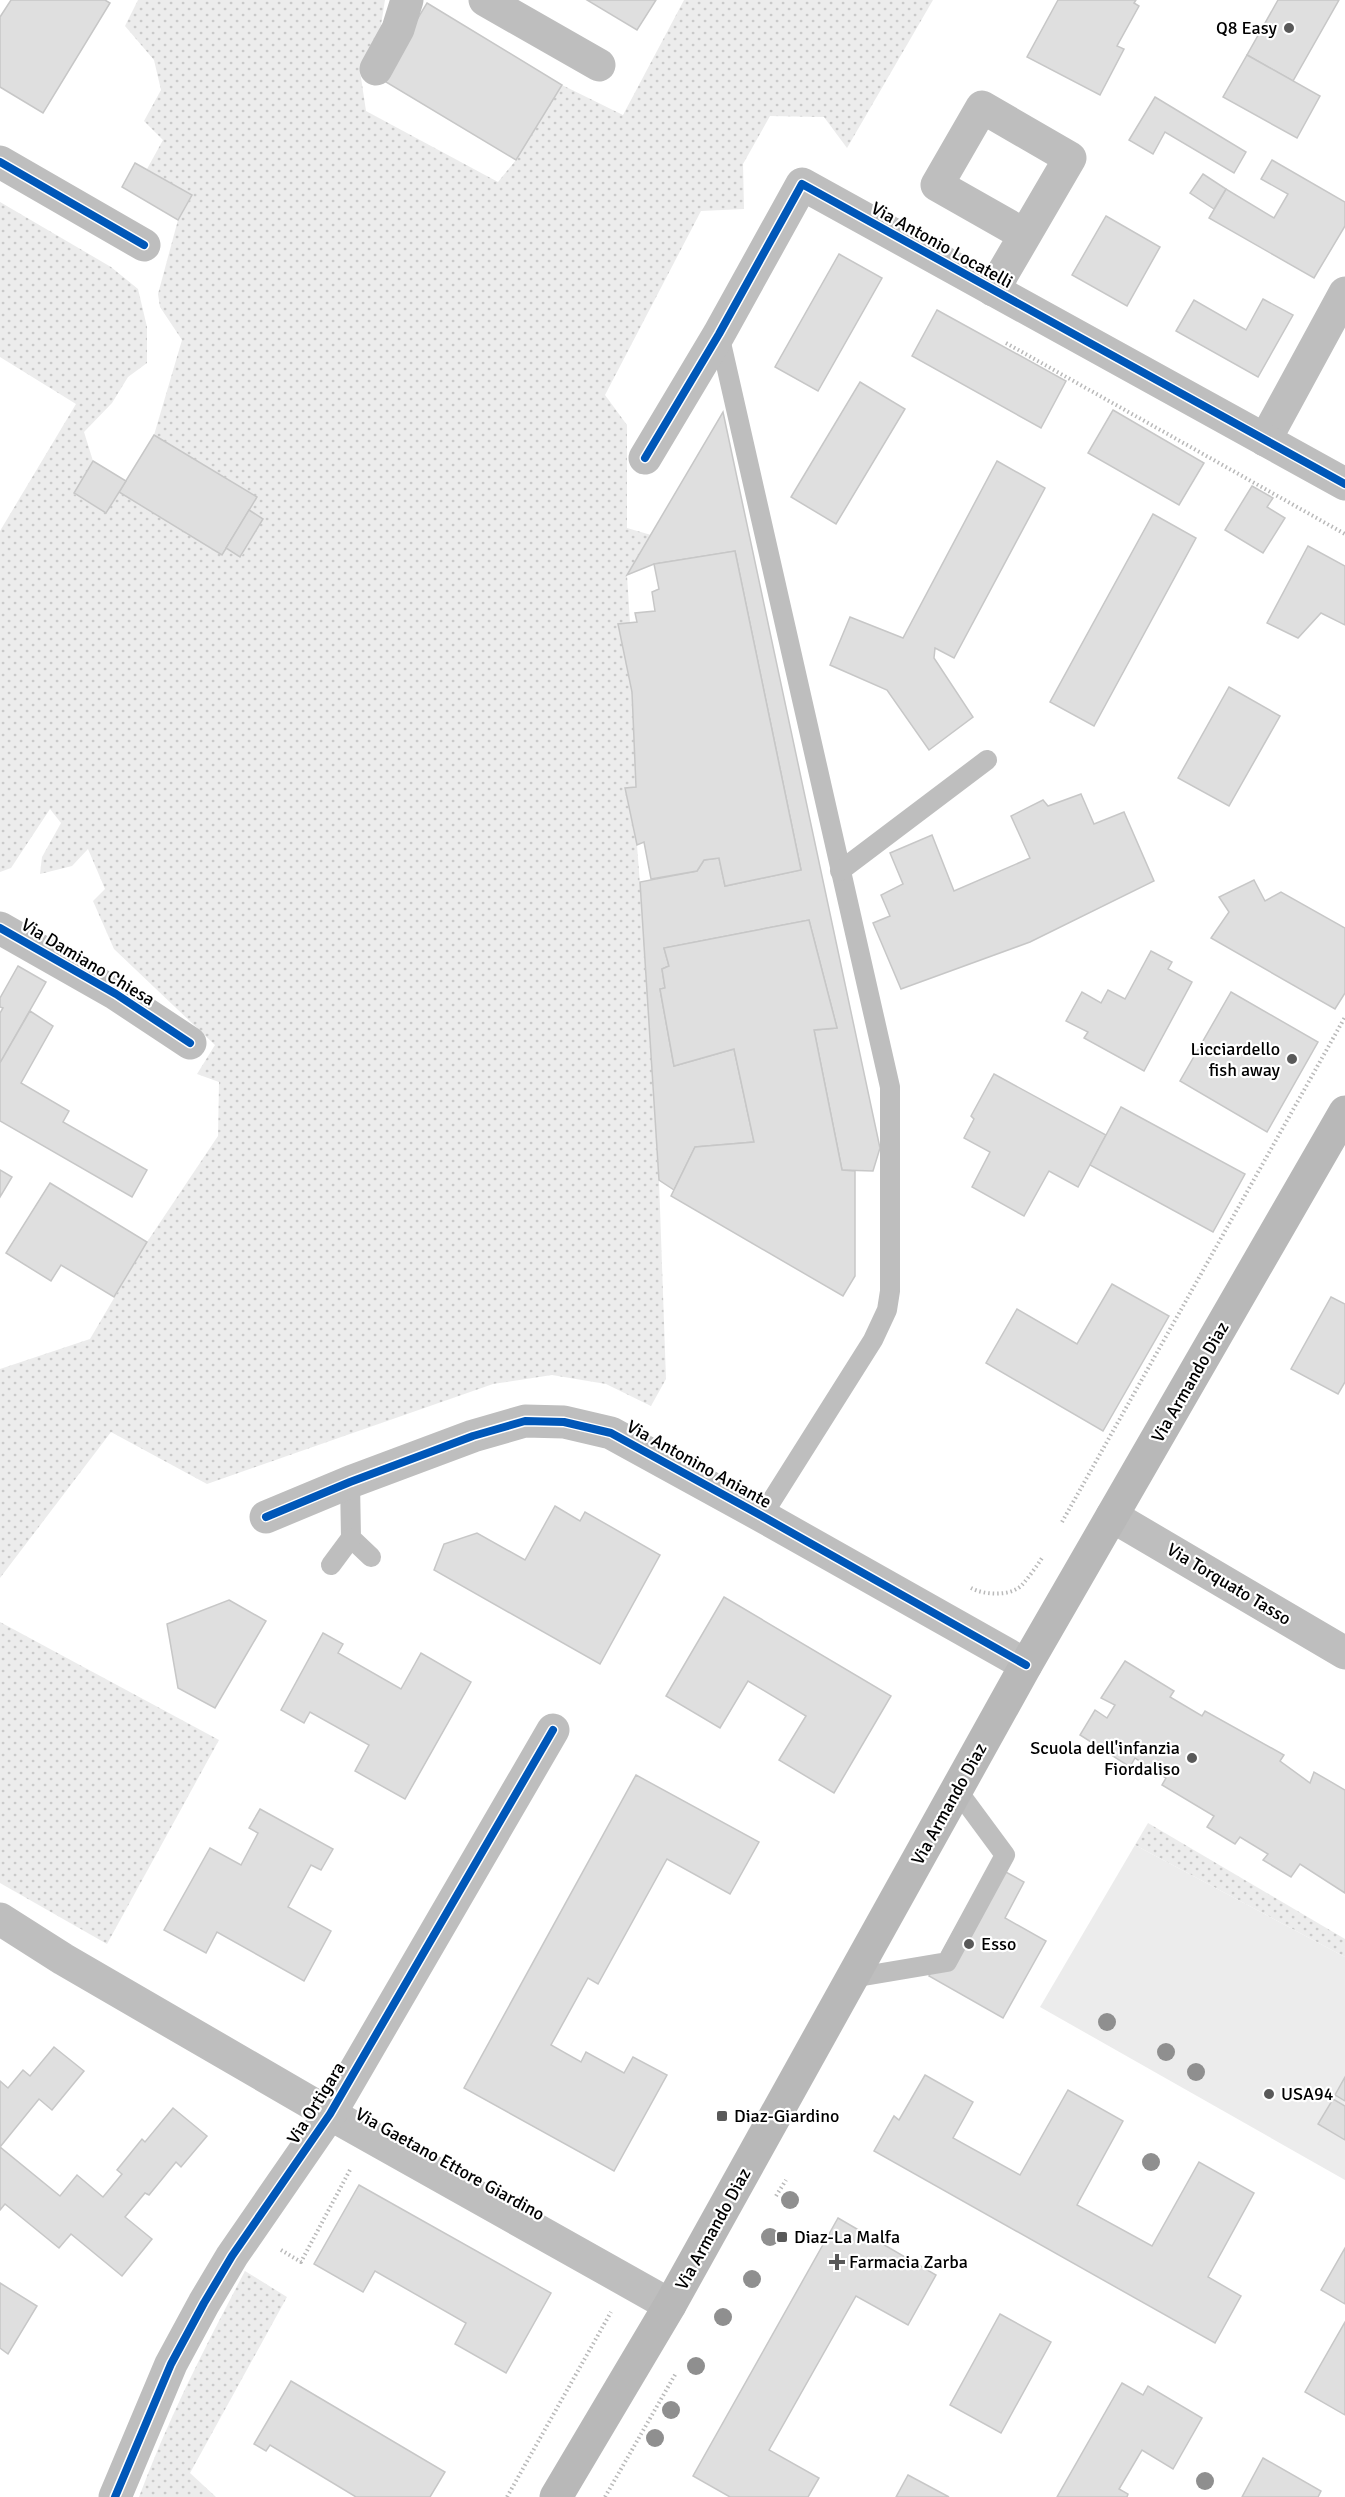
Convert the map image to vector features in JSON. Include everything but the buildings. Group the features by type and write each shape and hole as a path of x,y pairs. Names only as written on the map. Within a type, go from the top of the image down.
{"main road":[{"name":"Via Armando Diaz","path":"556,2497 670,2305 1026,1665 1345,1112"}],"street":[{"path":"376,69 398,28 407,0"},
{"path":"485,0 599,65"},
{"path":"0,162 144,245"},
{"name":"Via Antonio Locatelli","path":"645,458 802,184 1345,484"},
{"path":"993,290 1025,236"},
{"path":"1264,440 1345,293"},
{"name":"Via Damiano Chiesa","path":"0,928 116,994 190,1043"},
{"name":"Via Antonino Aniante","path":"266,1517 350,1482 473,1436 525,1421 564,1422 611,1433 1026,1665"},
{"name":"Via Torquato Tasso","path":"1112,1516 1345,1653"},
{"name":"Via Ortigara","path":"115,2497 171,2364 204,2303 232,2256 330,2114 553,1730"},
{"name":"Via Gaetano Ettore Giardino","path":"0,1919 63,1959 330,2114 670,2305"}],"lane":[{"path":"718,334 890,1087 890,1291 886,1310 873,1340 762,1516"},
{"path":"840,871 987,760"},
{"path":"331,1565 351,1538 350,1482"},
{"path":"351,1538 371,1557"},
{"path":"852,1978 947,1962 1005,1855 957,1790"}],"path":[{"path":"1005,342 1345,534"},
{"path":"1060,1526 1345,1017"},
{"path":"961,1583 981,1593 997,1594 1020,1588 1042,1557"},
{"path":"275,2246 301,2262 355,2160"},
{"path":"507,2497 614,2305"}],"shaded area":[{"path":"138,0 385,0 380,31 360,71 366,111 498,182 516,160 562,85 623,115 684,0 933,0 847,148 824,117 770,116 743,164 744,209 701,211 605,395 627,425 627,528 651,535 627,575 630,623 619,625 632,692 636,787 625,789 637,845 659,1180 666,1379 651,1406 606,1384 552,1375 493,1384 207,1484 111,1432 0,1578 0,1369 90,1339 147,1242 218,1136 219,1082 197,1074 215,1045 114,949 93,901 105,889 88,849 72,866 40,874 42,857 61,823 50,809 11,868 0,872 0,531 76,404 0,357 0,202 111,267 138,289 147,327 147,363 128,377 112,403 84,432 93,461 74,494 106,513 119,492 222,555 226,548 241,557 263,519 249,510 257,497 154,435 182,340 160,307 158,294 178,220 192,196 147,169 163,140 144,121 161,90 154,60 125,26"},
{"path":"0,1622 219,1740 107,1944 0,1883"},
{"path":"1148,1823 1345,1939 1345,1957 1135,1845"},
{"name":"USA94","path":"1135,1845 1345,1957 1345,2180 1040,2007"},
{"path":"245,2271 287,2297 190,2473 216,2497 139,2497 175,2411"}],"cycle path":[{"path":"0,162 144,245"},
{"path":"645,458 719,334 802,184 1345,484"},
{"path":"0,928 116,994 190,1043"},
{"path":"266,1517 350,1482 473,1436 525,1421 564,1422 611,1433 1026,1665"},
{"path":"115,2497 171,2364 204,2303 232,2256 330,2114 553,1730"}],"place":[{"name":"Q8 Easy","path":"1289,28"},
{"name":"Licciardello fish away","path":"1292,1059"},
{"name":"Scuola dell'infanzia Fiordaliso","path":"1192,1758"},
{"name":"Esso","path":"969,1944"},
{"name":"USA94","path":"1269,2094"},
{"name":"Diaz-Giardino","path":"722,2116"},
{"name":"Diaz-La Malfa","path":"782,2237"},
{"name":"Farmacia Zarba","path":"837,2262"}]}
